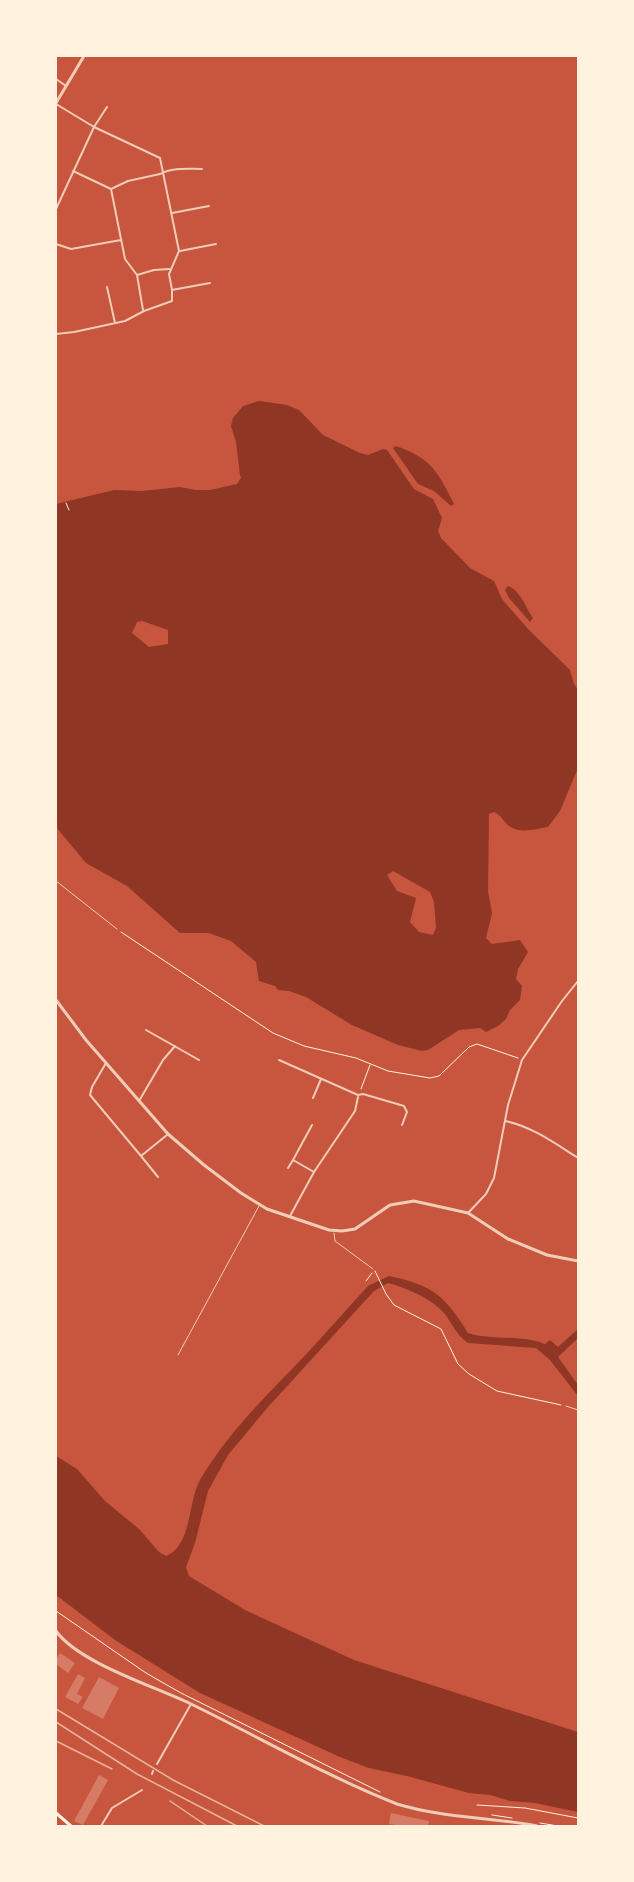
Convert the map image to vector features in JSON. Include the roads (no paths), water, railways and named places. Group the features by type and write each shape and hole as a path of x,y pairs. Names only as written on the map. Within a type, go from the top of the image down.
{"main road":[{"path":"56,1813 71,1827"}],"street":[{"path":"56,334 115,324 172,301 168,276 179,251 164,172 158,156 94,127 56,103 84,56"},
{"path":"56,80 66,86"},
{"path":"56,209 94,127 107,107"},
{"path":"111,189 128,181 164,172 202,169"},
{"path":"73,171 111,189"},
{"path":"111,189 125,259 137,275 144,311"},
{"path":"172,213 208,206"},
{"path":"56,244 74,249 121,240"},
{"path":"179,251 216,244"},
{"path":"137,275 163,268 170,269"},
{"path":"172,290 210,283"},
{"path":"107,287 115,324"},
{"path":"468,1213 486,1194 494,1178 505,1121 522,1060 562,1001 579,981"},
{"path":"56,1000 106,1063 168,1134 204,1165 273,1212 334,1231 355,1228 390,1205 407,1201 468,1213 508,1239 547,1255 579,1261"},
{"path":"146,1030 199,1060"},
{"path":"139,1101 163,1060 175,1046"},
{"path":"279,1060 358,1095 363,1094 404,1106 407,1112 402,1125"},
{"path":"106,1063 90,1095 158,1177"},
{"path":"313,1098 321,1079"},
{"path":"290,1216 314,1172 355,1111 358,1095"},
{"path":"505,1121 526,1128 579,1158"},
{"path":"288,1168 312,1125"},
{"path":"141,1156 168,1134"},
{"path":"293,1160 314,1172"},
{"path":"56,1631 66,1643 94,1661 192,1702 377,1796 413,1809 444,1816 486,1819 537,1827"},
{"path":"158,1764 192,1702"},
{"path":"101,1827 112,1808 142,1790"}],"lane":[{"path":"56,881 117,929"},
{"path":"178,1355 255,1209 260,1204"},
{"path":"334,1231 335,1241 374,1269"},
{"path":"566,1406 579,1410"}],"railway":[{"path":"56,1709 173,1780 264,1826"},
{"path":"56,1722 137,1774 237,1826"},
{"path":"56,1741 112,1769"},
{"path":"170,1801 207,1826"}]}
